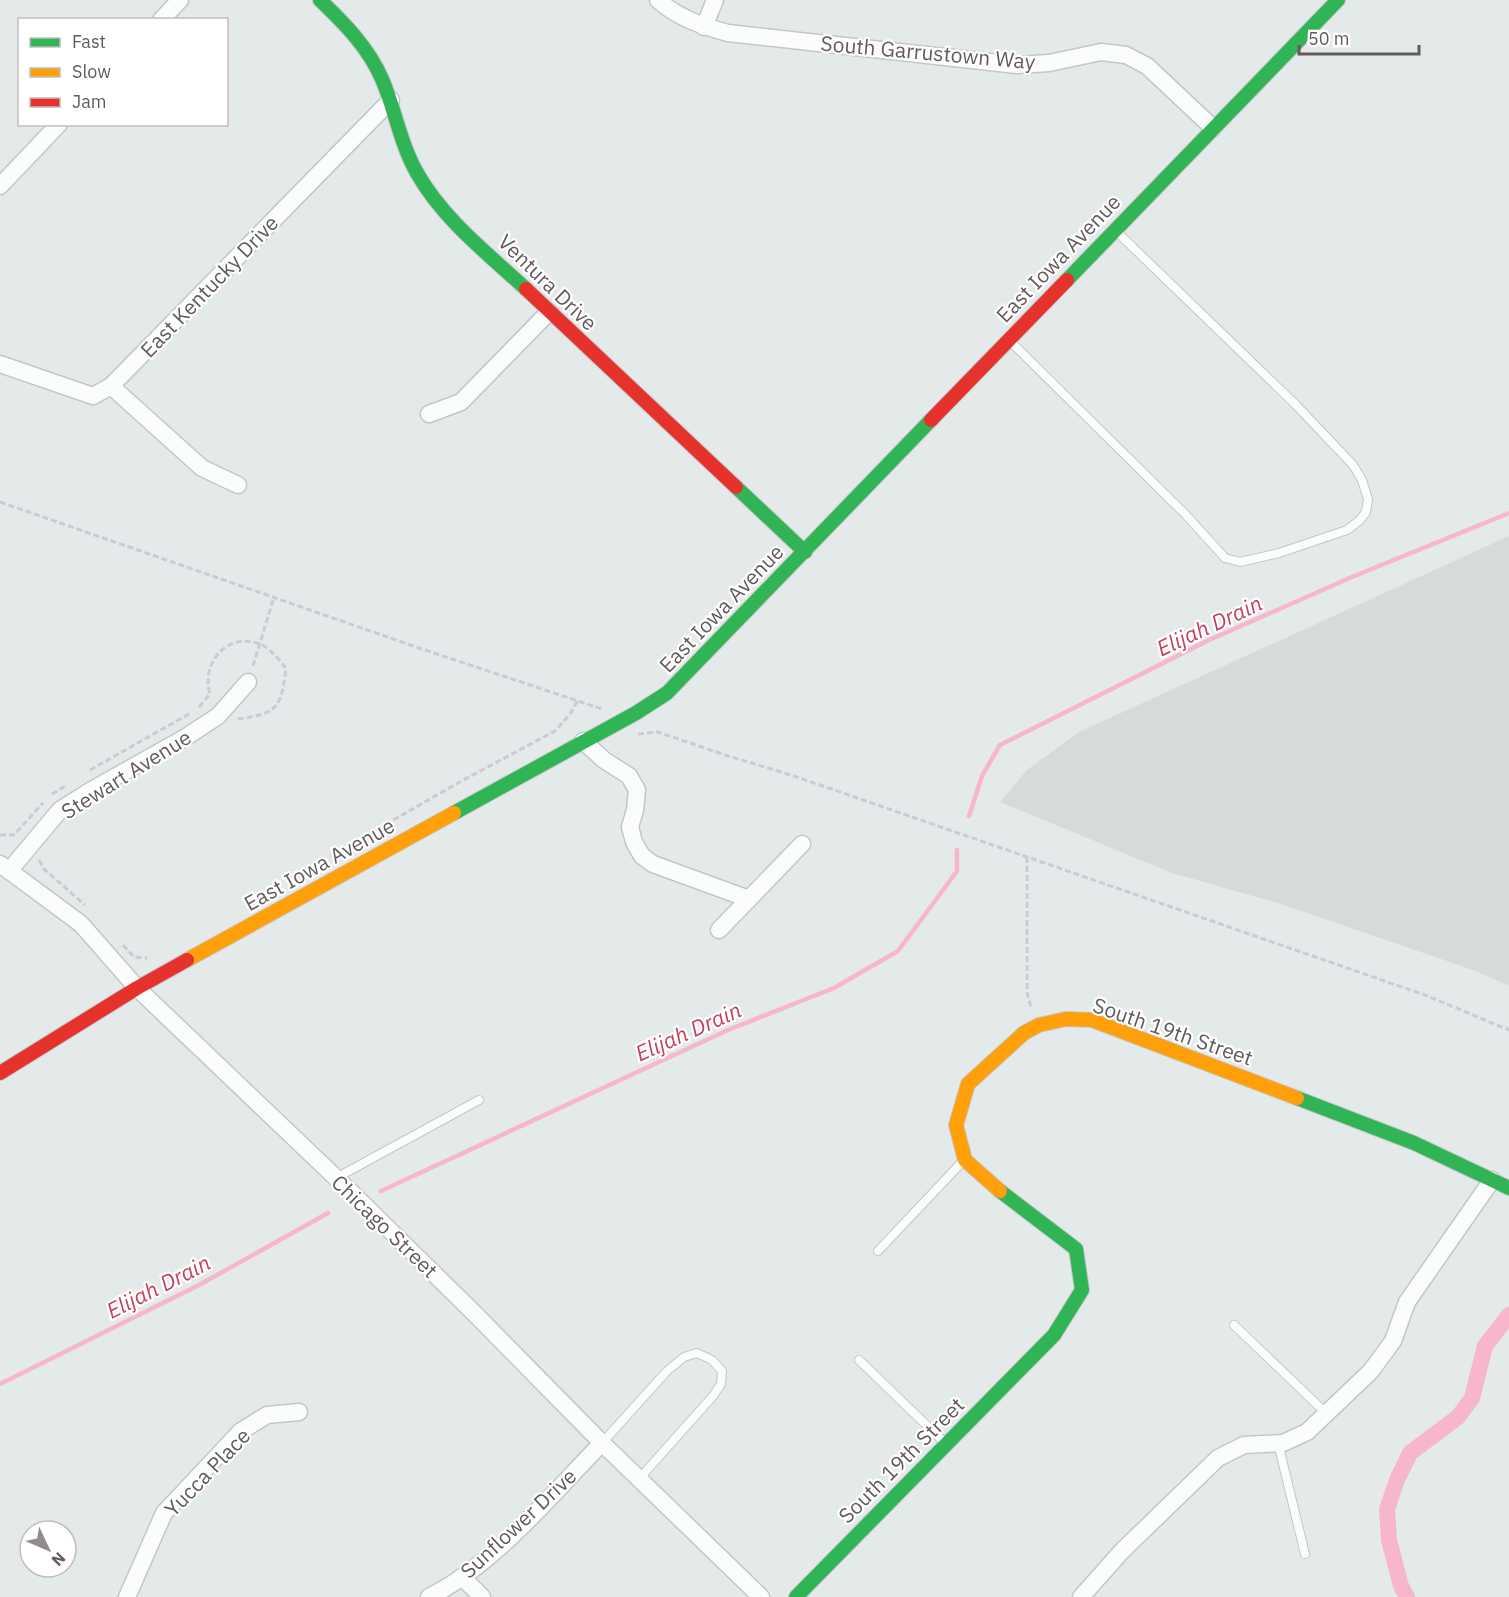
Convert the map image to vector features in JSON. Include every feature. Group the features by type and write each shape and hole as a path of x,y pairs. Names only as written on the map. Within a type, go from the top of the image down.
{"street":[{"path":"163,18 180,0"},
{"name":"Ventura Drive","path":"320,0 360,42 377,68 391,100 412,165 429,193 447,215 804,552"},
{"name":"South Garrustown Way","path":"658,0 684,18 704,27 728,33 1017,65 1049,63 1101,52 1126,55 1147,66 1213,128"},
{"path":"704,27 715,0"},
{"name":"East Iowa Avenue","path":"0,1073 137,988 636,713 667,693 1338,0"},
{"name":"East Kentucky Drive","path":"111,386 391,100"},
{"path":"0,186 57,126"},
{"path":"429,414 461,402 549,312"},
{"path":"0,364 93,396 111,386 202,468 238,485"},
{"name":"Stewart Avenue","path":"5,868 60,810 90,790 186,737 218,716 248,682"},
{"path":"584,741 604,760 629,776 637,790 630,827 634,842 642,856 653,864 749,899"},
{"path":"719,930 802,844"},
{"name":"Chicago Street","path":"5,868 81,924 137,988 473,1312 602,1443 761,1597"},
{"name":"South 19th Street","path":"796,1597 1053,1335 1082,1290 1076,1250 990,1184 964,1160 956,1125 968,1084 1024,1033 1039,1025 1066,1019 1092,1020 1414,1143 1509,1188"},
{"path":"1081,1597 1122,1551 1218,1458 1244,1445 1278,1443 1308,1432 1371,1371 1393,1341 1407,1302 1492,1180"},
{"name":"Yucca Place","path":"127,1597 164,1513 241,1431 267,1415 299,1412"},
{"name":"Sunflower Drive","path":"429,1597 449,1587 488,1557 602,1443"},
{"path":"462,1577 482,1597"}],"lane":[{"path":"1008,340 1186,515 1225,558 1240,562 1279,553 1347,530 1360,520 1366,512 1368,499 1362,480 1353,465 1296,405 1115,230"},
{"path":"335,1178 479,1100"},
{"path":"878,1251 964,1160"},
{"path":"1234,1325 1327,1414"},
{"path":"602,1443 667,1371 684,1357 697,1353 712,1360 722,1371 722,1384 639,1479"},
{"path":"859,1360 946,1444"},
{"path":"1278,1443 1305,1554"}],"path":[{"path":"0,502 422,649 608,709"},
{"path":"248,682 274,597"},
{"path":"84,774 202,706 210,694 207,683 218,653 228,645 243,641 259,643 273,653 285,668 282,696 272,711 257,717 235,719"},
{"path":"323,861 456,784 555,731 570,714 578,700"},
{"path":"634,734 658,732 791,775 1425,995 1509,1030"},
{"path":"0,835 14,835 32,813 55,792 75,780"},
{"path":"1027,857 1027,993 1039,1025"},
{"path":"39,858 44,869 86,906"},
{"path":"118,940 134,957 147,958 155,954"}],"shaded area":[{"path":"1509,536 1509,986 1473,970 1281,904 1172,873 1000,802 1027,770 1079,732"}],"waterway":[{"name":"Elijah Drain","path":"969,816 982,776 1000,745 1209,640 1352,577 1509,513"},
{"name":"Elijah Drain","path":"381,1191 728,1030 834,988 898,951 957,871 957,850"},
{"name":"Elijah Drain","path":"0,1384 201,1284 328,1213"},
{"path":"1407,1597 1401,1586 1389,1540 1387,1509 1397,1480 1410,1453 1458,1417 1472,1398 1485,1346 1509,1315"}],"traffic: fast":[{"path":"320,0 355,36 370,56 387,90 411,162 428,190 467,235 526,289"},
{"path":"1067,280 1338,0"},
{"path":"454,813 636,713 667,693 931,420"},
{"path":"736,487 805,552"},
{"path":"1297,1098 1414,1143 1509,1188"},
{"path":"796,1597 1054,1335 1082,1290 1076,1249 1000,1191"}],"traffic: slow":[{"path":"187,960 454,813"},
{"path":"1000,1191 965,1160 956,1125 968,1084 1024,1033 1039,1025 1066,1019 1092,1020 1297,1098"}],"traffic: jam":[{"path":"931,420 1067,280"},
{"path":"526,289 736,487"},
{"path":"0,1073 137,988 187,960"}]}
